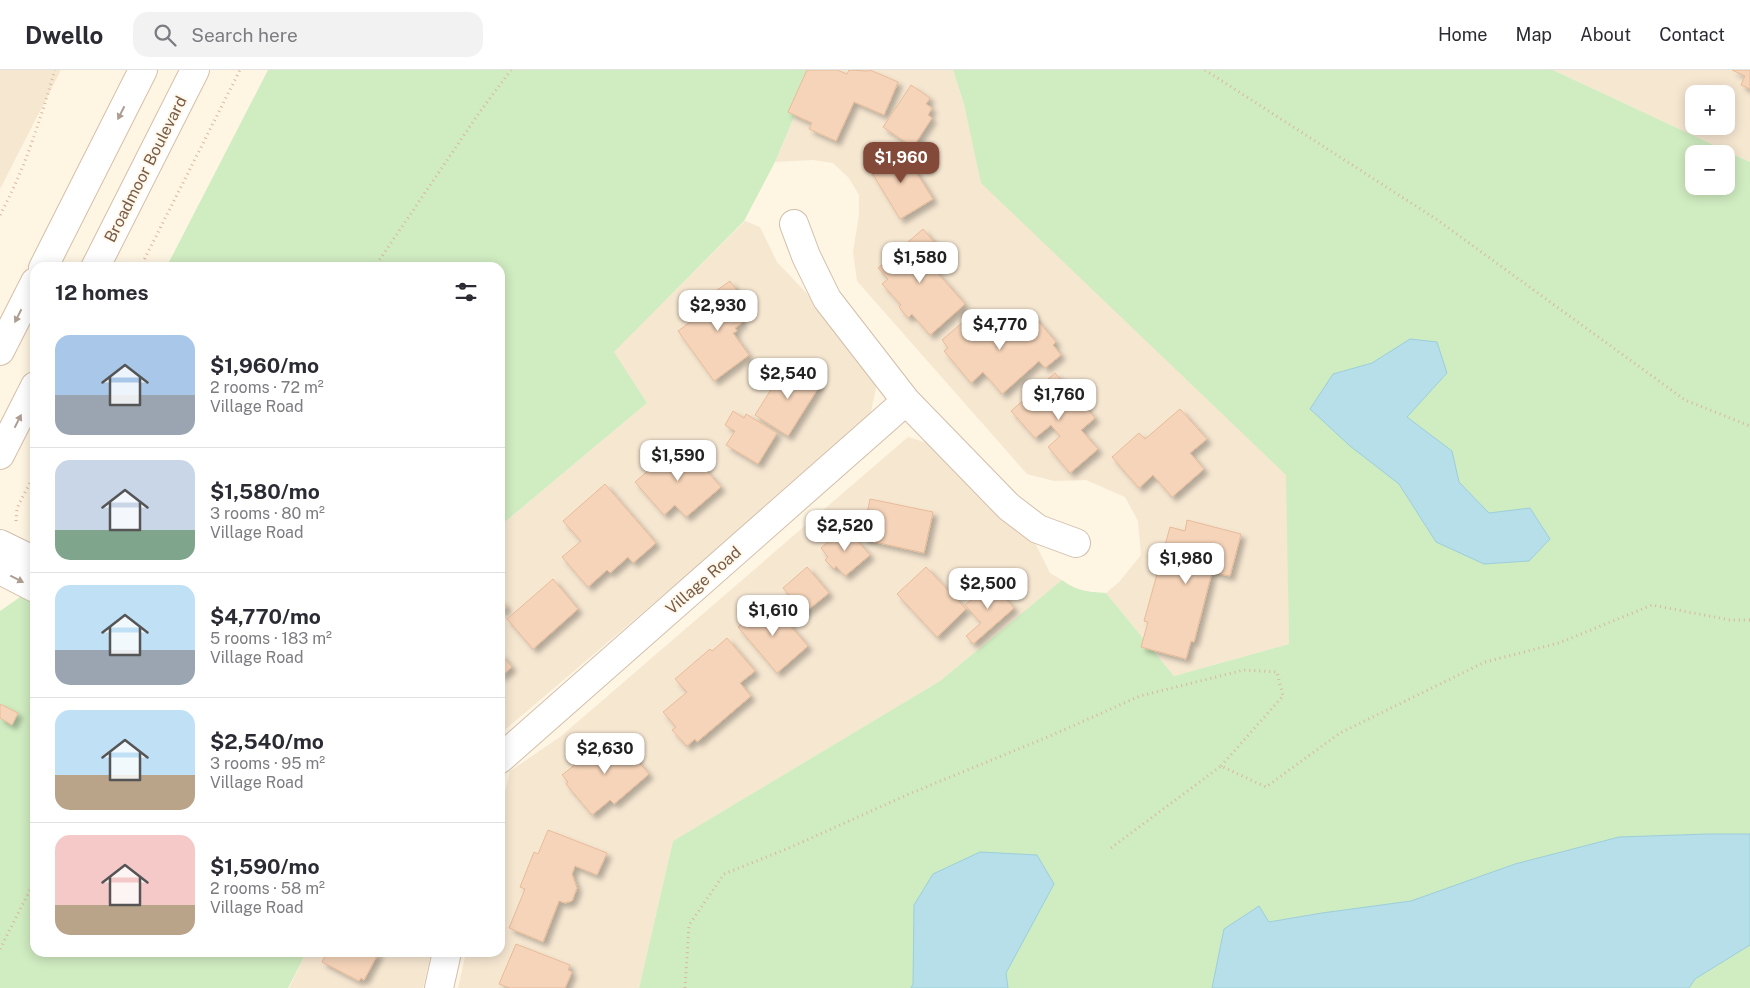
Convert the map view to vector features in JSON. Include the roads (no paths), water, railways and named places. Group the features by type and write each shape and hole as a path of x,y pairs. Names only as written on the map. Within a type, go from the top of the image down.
{"street":[{"path":"46,262 143,70"},
{"name":"Broadmoor Boulevard","path":"98,262 195,70"},
{"path":"794,224 806,256 827,299 906,400 1009,507 1038,529 1076,543"},
{"path":"0,351 30,292"},
{"path":"0,455 30,396"},
{"name":"Village Road","path":"505,755 906,400"},
{"path":"8,534 30,556"},
{"path":"0,570 30,585"},
{"path":"439,988 446,957"}],"water":[{"path":"1410,339 1437,342 1447,373 1407,417 1452,451 1459,482 1489,513 1530,508 1550,539 1529,561 1484,564 1436,542 1399,484 1350,446 1310,409 1333,374 1372,363"},
{"path":"1750,834 1750,945 1695,979 1689,988 1212,988 1224,929 1259,906 1269,922 1411,901 1515,864 1619,837"},
{"path":"980,852 1037,855 1054,884 1006,973 1008,988 911,988 913,984 914,905 933,874"}]}
